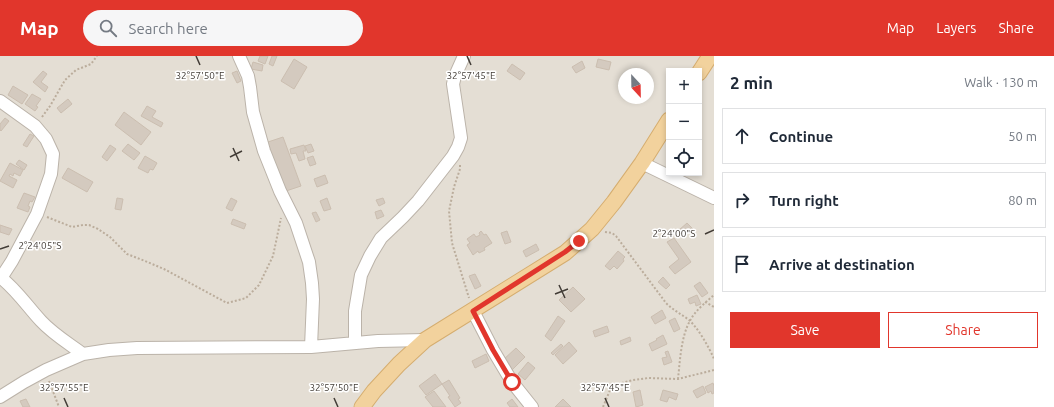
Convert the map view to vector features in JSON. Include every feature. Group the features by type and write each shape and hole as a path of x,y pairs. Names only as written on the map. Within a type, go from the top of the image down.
{"main road":[{"path":"702,68 710,56"},
{"path":"362,407 374,391 399,364 425,340 565,252 579,241 614,202 642,163 666,125"}],"street":[{"path":"239,56 248,76 253,112 258,133 272,172 296,224 309,262 313,299 312,347"},
{"path":"355,343 355,310 361,275 370,256 381,238 418,201 453,156 458,147 461,138 454,96 454,84 455,76 464,56"},
{"path":"0,101 35,126 46,139 53,154 51,174 37,214 12,261 1,277 54,333 83,354"},
{"path":"642,163 714,198"},
{"path":"473,311 493,350 512,382 532,407"},
{"path":"0,397 46,370 83,354 109,350 137,348 312,347 378,341 425,340"}],"path":[{"path":"35,126 50,106 65,80 76,70 91,64 97,56"},
{"path":"458,147 460,169 454,187 449,211 452,242 473,311"},
{"path":"37,214 72,227 83,225 98,229 110,237 127,254 164,269 227,303 246,298 259,285 273,256 285,201"},
{"path":"602,232 612,233 616,236 666,303 673,310 690,321 708,346 714,359"},
{"path":"678,379 684,335 690,321 705,302 714,294"},
{"path":"705,302 714,306"},
{"path":"46,370 59,407"},
{"path":"602,407 610,390 615,386 633,380 648,378 678,379 714,370"}],"shaded area":[{"path":"0,56 714,56 714,407 0,407"}],"building":[{"path":"260,56 268,56 265,64 258,61"},
{"path":"272,56 277,56 273,66 269,64"},
{"path":"294,59 307,67 294,89 281,81"},
{"path":"598,59 611,62 609,70 596,67"},
{"path":"582,61 585,68 576,73 572,67"},
{"path":"253,62 263,65 262,71 251,69"},
{"path":"512,64 525,73 520,80 507,71"},
{"path":"43,71 47,74 41,82 48,87 45,92 33,82"},
{"path":"237,71 241,81 237,83 232,73"},
{"path":"13,86 28,95 22,104 8,95"},
{"path":"32,94 41,99 36,106 38,107 35,111 25,104"},
{"path":"68,99 72,104 61,113 57,108"},
{"path":"147,106 156,111 152,117 163,123 161,127 141,116"},
{"path":"124,112 151,132 141,145 115,125"},
{"path":"5,118 9,121 1,131 0,124"},
{"path":"30,134 34,136 27,147 23,145"},
{"path":"283,137 301,186 283,192 265,143"},
{"path":"128,144 140,153 134,160 122,151"},
{"path":"311,144 314,151 308,153 305,146"},
{"path":"110,145 116,149 107,161 102,157"},
{"path":"304,145 306,151 303,151 305,159 299,161 296,153 291,154 290,149"},
{"path":"145,156 157,163 153,170 150,169 148,173 138,168"},
{"path":"313,156 316,164 310,166 307,158"},
{"path":"19,160 27,165 24,170 16,164"},
{"path":"10,163 23,170 20,176 14,173 13,176 10,174 9,176 17,180 13,188 0,181"},
{"path":"68,168 93,182 87,192 62,178"},
{"path":"325,175 328,183 317,187 314,179"},
{"path":"24,193 35,197 32,202 30,201 28,212 17,208"},
{"path":"117,198 123,199 121,210 115,209"},
{"path":"231,198 237,201 232,211 226,208"},
{"path":"327,198 331,209 324,211 320,201"},
{"path":"383,198 385,203 379,206 376,200"},
{"path":"381,210 384,216 377,219 375,212"},
{"path":"316,212 320,220 316,222 312,213"},
{"path":"233,219 246,224 244,229 231,224"},
{"path":"687,223 693,229 684,236 679,230"},
{"path":"0,225 12,229 9,235 0,232"},
{"path":"481,231 484,235 486,234 492,243 484,248 485,250 479,253 478,251 473,255 467,245 470,243 467,239 474,234 476,237 480,235 479,233"},
{"path":"507,231 511,242 505,244 501,233"},
{"path":"674,238 691,262 675,274 669,267 679,259 667,242"},
{"path":"536,244 539,250 526,257 523,251"},
{"path":"618,251 625,257 623,259 624,261 617,269 614,266 610,270 605,266"},
{"path":"475,274 481,286 475,289 469,276"},
{"path":"663,277 670,285 666,289 658,282"},
{"path":"700,282 708,293 702,297 694,286"},
{"path":"573,287 585,299 571,312 559,300"},
{"path":"697,295 701,304 696,306 695,302 690,304 688,299"},
{"path":"662,310 666,318 655,324 651,317"},
{"path":"558,316 565,321 551,341 545,336"},
{"path":"675,318 680,329 674,332 669,321"},
{"path":"607,326 609,332 595,337 593,331"},
{"path":"663,335 667,344 652,351 649,344"},
{"path":"630,337 631,341 621,345 620,341"},
{"path":"569,342 577,351 563,364 555,355"},
{"path":"561,344 563,346 553,355 551,353"},
{"path":"516,348 525,357 512,370 503,360"},
{"path":"668,351 672,362 664,365 662,358 667,357 665,352"},
{"path":"486,354 489,361 475,368 472,361"},
{"path":"528,362 535,368 525,380 518,374"},
{"path":"435,374 442,384 426,395 419,386"},
{"path":"449,380 460,398 458,399 461,403 455,407 442,384"},
{"path":"713,383 714,393 712,394 711,391 708,393 705,387"},
{"path":"703,386 706,393 697,398 693,391"},
{"path":"640,390 643,405 636,407 633,392"},
{"path":"663,390 678,394 676,400 669,397 667,402 660,400"},
{"path":"434,391 446,407 433,407 425,397"},
{"path":"26,399 30,407 23,407 20,401"},
{"path":"512,399 518,407 510,407 507,403"},
{"path":"563,399 571,407 555,407"}],"route":[{"path":"512,382 493,350 473,311 565,252 579,241"}]}
